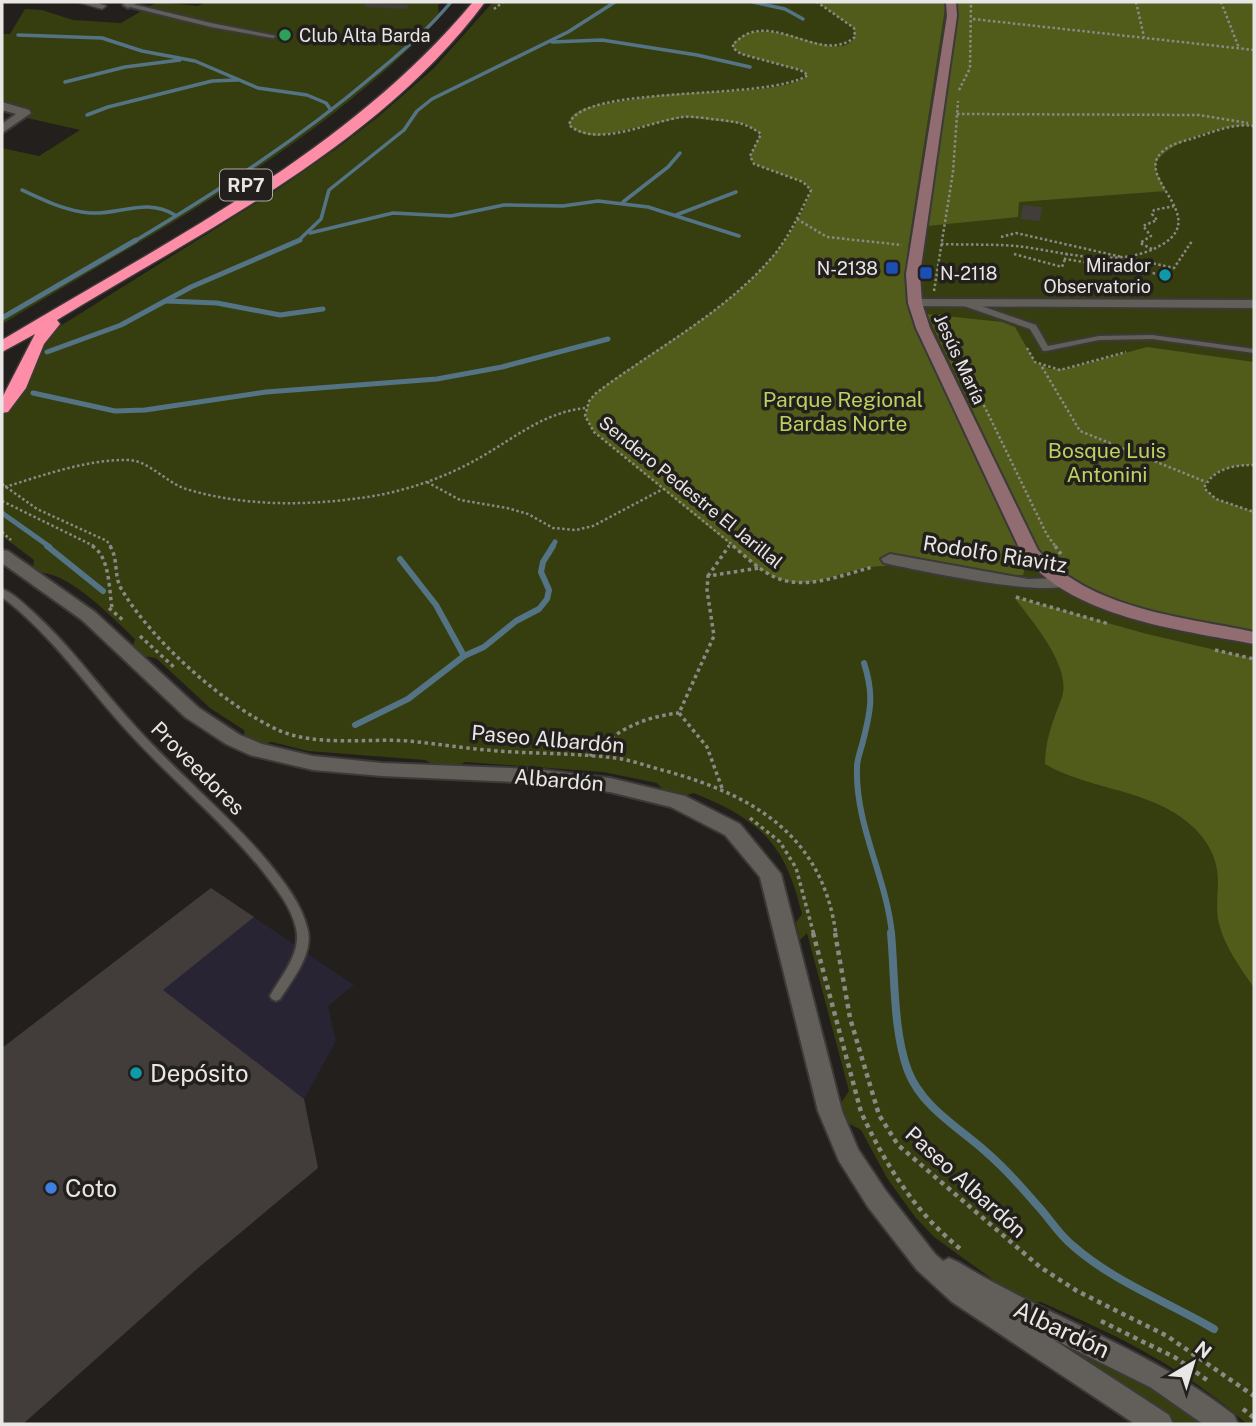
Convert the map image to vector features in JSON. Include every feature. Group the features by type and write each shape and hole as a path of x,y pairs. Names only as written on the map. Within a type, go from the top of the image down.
{"highway":[{"name":"RP7","path":"2,333 211,206 317,136 397,72 463,2"},
{"name":"RP7","path":"2,347 241,202 349,128 422,65 479,2"},
{"path":"2,408 18,390 37,339 95,290"}],"main road":[{"name":"Jesús María","path":"951,2 952,16 913,267 915,303 923,328 1030,552 1043,568 1061,583"},
{"name":"Rodolfo Riavitz","path":"1061,583 1084,595 1116,606 1254,638"}],"street":[{"path":"82,2 102,6"},
{"path":"2,106 25,113 2,129"},
{"path":"915,303 1254,304"},
{"name":"Albardón","path":"8,549 94,621 200,721 248,747 311,763 613,785 684,805 740,836 761,858 776,891 825,1094 841,1139 866,1184 937,1273 975,1304 1159,1424"},
{"name":"Rodolfo Riavitz","path":"887,563 1028,584 1061,583"},
{"name":"Albardón","path":"902,1232 937,1262 969,1283 1023,1312 1134,1362 1188,1395 1232,1415"}],"lane":[{"path":"131,3 211,25 273,36"},
{"path":"964,303 1033,327 1046,349 1099,338 1152,337 1254,351"},
{"name":"Proveedores","path":"2,592 45,627 71,654 131,728 242,840 293,904 302,928 301,948 295,964 275,996"}],"path":[{"name":"Sendero Pedestre El Jarillal","path":"817,2 854,28 856,33 853,41 847,46 835,47 791,34 764,31 742,36 733,44 733,48 741,54 800,70 808,75 803,80 719,92 677,93 593,106 574,114 569,121 576,131 597,136 685,117 729,120 751,126 759,131 761,137 750,156 754,164 810,187 797,219 771,256 734,293 697,323 605,387 589,401 585,416 594,432 759,568 778,579 803,584 887,563"},
{"path":"934,292 953,172 959,89 970,68 973,19 971,2"},
{"path":"1136,2 1144,38"},
{"path":"1221,2 1239,48"},
{"path":"973,19 1254,50"},
{"path":"957,114 1199,116 1230,118 1254,126"},
{"path":"941,244 1005,245 1126,258 1152,249 1174,236 1179,229 1174,206 1156,171 1159,155 1176,145 1230,126 1254,126"},
{"path":"1152,249 1140,243 1151,236 1144,225 1157,220 1152,214 1154,210 1174,206"},
{"path":"797,219 827,237 904,246"},
{"path":"1001,237 1016,233 1174,268 1192,241"},
{"path":"1014,254 1062,267 1067,253"},
{"path":"1065,258 1165,275"},
{"path":"940,315 1047,535 1069,561"},
{"path":"1041,366 1080,431 1206,482"},
{"path":"3,486 72,467 123,460 139,462 155,475 186,489 267,502 304,505 365,498 427,482 469,464 540,419 559,411 585,408"},
{"path":"1254,466 1220,471 1206,482 1204,488 1216,499 1254,512"},
{"path":"427,482 460,500 507,508 528,514 553,528 576,530 593,526 663,489"},
{"name":"Paseo Albardón","path":"3,486 37,509 107,541 115,550 115,571 120,588 139,616 211,688 232,705 267,725 303,738 330,741 407,741 505,752 633,761 722,788 748,801 771,818 807,853 817,869 830,902 850,1018 879,1115 898,1145 1040,1267 1077,1291 1167,1336 1254,1396"},
{"path":"2,501 97,548 104,561 112,610"},
{"path":"2,532 8,549"},
{"path":"679,713 714,636 706,590 708,576 730,544"},
{"path":"708,576 759,568"},
{"path":"106,605 125,622"},
{"path":"134,631 181,674"},
{"path":"590,756 626,726 661,714 679,713 693,725 715,759 722,788"},
{"path":"744,813 780,842 796,868 861,1112 872,1137 884,1160 918,1207 936,1228 966,1252"},
{"path":"1094,1318 1176,1358 1209,1381"},
{"path":"1232,1415 1254,1418"}],"shaded area":[{"path":"211,888 354,985 328,1006 336,1041 304,1099 318,1168 198,1268 23,1424 2,1424 2,1048"}],"green space":[{"path":"157,2 198,6 206,2 441,2 438,5 439,18 386,70 336,112 283,151 172,223 2,324 2,148 39,156 80,130 27,118 31,112 24,107 2,103 2,34 10,34 25,9 42,10 73,20 121,23"},
{"name":"Parque Regional Bardas Norte","path":"493,2 1254,2 1254,1424 1247,1424 1198,1385 1149,1354 1041,1302 1024,1303 999,1291 992,1279 934,1237 915,1217 887,1178 861,1130 848,1123 841,1103 849,1091 807,933 800,940 796,922 802,914 795,890 778,852 754,825 694,793 674,794 657,783 603,772 465,762 455,767 445,767 425,760 308,751 272,742 261,744 245,737 244,730 210,708 156,658 143,656 133,646 135,639 89,597 58,577 33,568 34,560 2,536 2,414 10,407 46,335 274,192 336,149 434,68"},
{"name":"Bosque Luis Antonini","path":"817,2 946,2 908,248 908,304 1026,565 1023,575 1011,576 1010,587 888,566 854,570 809,582 777,578 759,568 594,432 585,416 589,401 596,393 688,329 748,282 774,255 795,224 811,190 803,182 754,164 750,156 761,134 745,124 685,117 597,136 572,128 569,125 571,117 592,106 638,98 766,88 799,81 808,75 800,70 741,54 733,48 733,44 747,34 763,31 833,46 846,45 855,37 854,28"},
{"path":"958,2 1254,2 1254,126 1216,130 1172,147 1156,163 1156,171 1166,191 1019,202 1018,217 927,226"},
{"name":"Bosque Luis Antonini","path":"927,314 1002,322 1015,327 1035,362 1050,369 1067,369 1147,347 1254,362 1254,465 1232,467 1218,472 1207,481 1204,488 1216,499 1254,512 1254,633 1133,606 1087,589 1060,572 1039,551"},
{"path":"1014,597 1147,634 1254,659 1254,988 1223,935 1218,921 1217,867 1208,846 1194,828 1176,814 1151,801 1074,777 1045,764 1048,737 1064,685 1056,658"},
{"path":"1048,1337 1193,1408 1212,1424 1171,1424 1048,1346"}],"building":[{"path":"366,3 409,5 406,9 364,7"},
{"path":"1023,205 1042,207 1040,221 1021,219"},
{"name":"Depósito","path":"211,888 254,917 163,990 304,1099 318,1168 198,1268 23,1424 2,1424 2,1048"}],"waterway":[{"path":"331,110 404,49 451,2"},
{"path":"298,241 321,219 329,190 404,130 417,111 432,99 568,32 615,2"},
{"path":"753,2 785,9 803,19"},
{"path":"18,35 102,38 142,51 195,61 258,88 307,95 326,103 331,110"},
{"path":"552,42 602,40 697,55 750,67"},
{"path":"65,82 125,67 180,60"},
{"path":"87,115 108,107 212,81 237,80"},
{"path":"133,242 226,184 331,110"},
{"path":"623,202 668,167 680,153"},
{"path":"22,190 81,212 101,213 154,207 175,215"},
{"path":"676,215 736,192"},
{"path":"310,233 393,213 451,216 504,205 563,206 598,201 648,207 739,236"},
{"path":"2,318 136,240"},
{"path":"47,352 121,325 191,287 298,241"},
{"path":"166,301 217,303 280,315 323,309"},
{"path":"33,393 115,411 145,410 266,392 437,379 502,367 608,339"},
{"path":"2,513 50,547"},
{"path":"552,547 555,542"},
{"path":"47,546 103,591"},
{"path":"464,656 484,647 516,621 539,609 547,599 549,590 541,572 543,562 553,546"},
{"path":"400,559 436,605 464,656"},
{"path":"355,725 408,699 464,656"},
{"path":"864,663 870,702 857,764 858,789 892,935"},
{"path":"891,933 895,1003 903,1055 914,1084 922,1095 942,1116 1001,1166 1064,1238 1088,1258 1105,1270 1214,1329"}],"place":[{"name":"Club Alta Barda","path":"285,35"},
{"name":"N-2138","path":"892,268"},
{"name":"N-2118","path":"926,273"},
{"name":"Mirador Observatorio","path":"1165,275"},
{"name":"Depósito","path":"136,1073"},
{"name":"Coto","path":"51,1188"}]}
